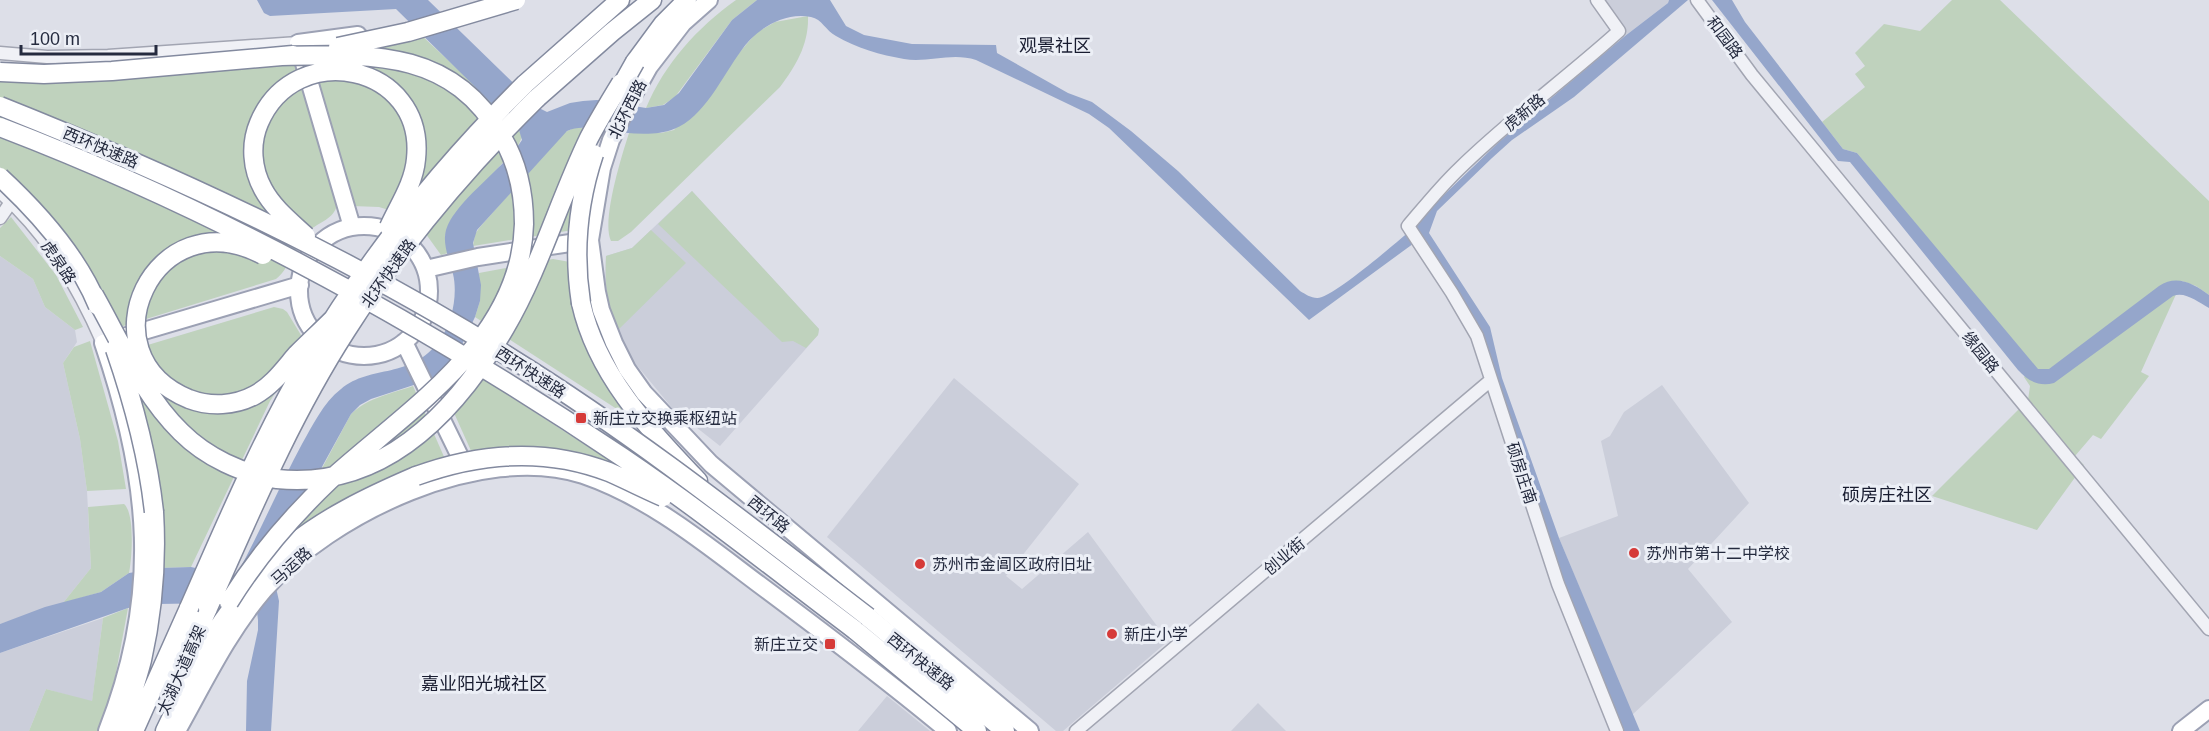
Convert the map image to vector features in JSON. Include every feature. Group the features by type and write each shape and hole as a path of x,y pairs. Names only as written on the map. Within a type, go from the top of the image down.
{"highway":[{"path":"282,56 388,37 516,0"},
{"name":"北环快速路","path":"189,608 255,462 303,369 333,319 378,253 458,153 525,84 620,0"},
{"name":"北环快速路","path":"208,608 284,442 347,330 434,211 504,131 537,98 652,0"},
{"path":"0,177 26,203 70,256 157,402 177,428 203,450 242,470 274,478 316,480 342,475 363,468 400,449 429,426 462,390 497,340 529,282 589,139 621,83 663,24 687,0"},
{"path":"0,72 68,74 282,56 340,55 396,59 435,73 470,96 495,125 514,160 522,193 523,244 513,280 502,306 489,327 469,353 413,409 316,494 260,558 236,606"},
{"path":"319,248 276,207 263,189 254,164 254,138 260,120 270,103 288,86 315,73 344,71 367,76 392,92 407,112 415,138 416,159 412,177 378,253"},
{"path":"621,83 597,144 582,198 577,271 583,311 598,353 618,388 668,449 718,502"},
{"name":"西环快速路","path":"0,106 183,183 319,248 421,304 515,360 635,440 718,502 861,624 977,731"},
{"name":"西环快速路","path":"0,127 175,200 359,295 500,377 624,459 704,517 861,624 1005,731"},
{"path":"333,319 268,387 245,399 227,404 209,404 193,400 167,386 145,360 139,346 136,328 143,291 152,274 170,257 204,244 243,247 255,251 405,332 543,416 678,505"},
{"path":"94,295 125,380 148,466 155,533 154,579 144,610 142,657 121,731"},
{"path":"165,731 201,655 271,561 316,526 390,487 455,462 512,455 562,459 607,472 704,517"},
{"name":"太湖大道高架","path":"134,731 189,608"},
{"name":"太湖大道高架","path":"153,731 208,608"}],"main road":[{"path":"352,227 298,43 347,37 490,0"},
{"name":"北环西路","path":"590,240 598,187 611,140 630,101 649,67 665,45 683,23 709,0"},
{"path":"352,227 380,228 398,235 412,246 426,269 429,285 427,306 406,347 374,355 349,354 320,338 309,325 300,302 300,285 307,261 316,247 329,236 352,227"},
{"path":"426,269 478,257 590,240"},
{"name":"西环路","path":"590,240 601,310 614,343 627,369 672,425 711,464 772,517 1030,731"},
{"path":"106,731 128,670 144,610 143,518 137,466 126,416 103,343 300,285"},
{"path":"406,347 468,474 524,465 548,467 582,475 644,502 667,516 873,669 948,731"},
{"name":"马运路","path":"177,731 235,628 236,606 271,583 323,538 365,513 411,492 468,474"},
{"path":"735,566 772,517"},
{"path":"2181,731 2209,709"}],"street":[{"name":"虎新路","path":"1409,228 1429,198 1461,166 1580,67 1619,31 1597,0"},
{"name":"和园路","path":"1697,0 1752,75"},
{"path":"0,54 46,57 108,56 298,43"},
{"name":"缘园路","path":"1752,75 2209,629"},
{"name":"虎泉路","path":"0,192 47,242 87,307 103,343"},
{"path":"0,218 11,202"},
{"name":"硕房庄南","path":"1409,228 1477,336 1558,584 1617,731"},
{"name":"创业街","path":"1076,731 1491,380"}],"shaded area":[{"path":"1600,0 1669,0 1625,36"},
{"path":"692,191 819,329 818,335 720,446 673,409 634,362 623,345 613,322 605,280 606,256 632,248"},
{"path":"0,256 33,279 45,307 75,330 77,342 63,363 80,439 87,491 91,568 63,603 0,624"},
{"path":"954,378 1079,484 1006,576 1022,589 1088,532 1168,641 1063,731 1056,731 827,537"},
{"name":"苏州市第十二中学校","path":"1662,385 1749,503 1688,569 1732,622 1632,715 1559,538 1618,516 1601,441 1610,436 1624,412"},
{"path":"103,618 92,702 46,689 29,731 0,731 0,653"},
{"path":"887,696 930,731 858,731"},
{"path":"1258,703 1286,731 1231,731"}],"green space":[{"path":"736,0 757,0 732,20 675,97 663,105 646,108 673,61 708,22"},
{"path":"1952,0 2000,0 2209,201 2209,295 2196,286 2182,281 2141,372 2149,376 2101,439 2093,435 2075,456 2084,465 2037,530 1932,496 2028,400 2030,386 2024,377 2033,366 1857,153 1843,149 1822,122 1865,87 1855,74 1865,66 1855,53 1884,24 1920,31"},
{"path":"808,16 804,45 780,87 631,232 618,241 611,241 610,204 629,133 661,133 674,130 756,33 775,22"},
{"path":"420,34 480,90 520,132 522,137 518,146 450,221 445,236 448,253 441,255 423,230 392,211 379,207 352,206 309,59"},
{"path":"300,61 337,205 333,214 309,231 276,279 120,327 13,179 0,167 0,77"},
{"path":"576,127 598,130 573,230 473,246 475,234 480,227 563,133"},
{"path":"692,191 819,329 818,335 806,348 793,341 782,342 658,224"},
{"path":"11,217 56,275 83,327 75,330 45,307 33,279 0,256 0,228"},
{"path":"651,230 686,263 617,331 610,312 607,294 606,256 632,248"},
{"path":"553,259 570,262 577,293 643,426 475,317 480,301 479,273"},
{"path":"274,307 287,312 307,345 270,401 191,567 161,568 131,350"},
{"path":"90,341 118,441 126,489 87,491 80,439 63,363 74,347"},
{"path":"454,360 615,464 575,455 472,453 437,375"},
{"path":"413,386 445,459 283,541 351,414 373,400"},
{"path":"124,504 131,526 132,547 129,573 101,592 63,603 91,568 88,507"},
{"path":"128,608 115,678 99,731 29,731 46,689 92,701 103,618"}],"water":[{"path":"257,0 428,0 539,108 547,112 570,103 597,100 646,108 664,105 679,93 732,20 757,0 830,0 846,26 864,35 912,44 996,45 997,53 1068,93 1092,102 1131,131 1178,171 1300,291 1317,298 1337,289 1382,255 1416,226 1421,217 1499,142 1669,0 1688,0 1574,97 1512,140 1437,211 1429,233 1490,327 1502,378 1559,538 1640,731 1622,731 1607,688 1574,612 1480,332 1421,238 1309,320 1109,128 1089,114 976,60 958,57 913,60 869,51 833,34 815,18 801,16 771,24 754,36 741,51 704,106 695,116 674,129 650,134 582,128 567,131 477,230 473,243 481,285 480,301 456,357 445,369 429,380 371,399 351,414 323,465 272,570 279,601 271,731 246,731 247,681 258,620 242,575 220,603 158,604 128,608 0,653 0,624 45,607 101,592 129,573 161,568 191,567 233,576 237,574 302,444 329,401 353,381 417,361 429,353 440,340 451,317 455,291 446,247 446,230 459,208 522,140 519,130 396,9 270,16 264,13"},
{"path":"1712,0 1732,0 1745,22 1843,149 1857,153 2038,369 2049,369 2166,282 2179,281 2197,287 2209,295 2209,308 2187,296 2173,296 2054,383 2039,384 2030,380 2018,370 1850,162 1838,161"}],"place":[{"name":"新庄立交换乘枢纽站","path":"581,418"},
{"name":"苏州市第十二中学校","path":"1634,553"},
{"name":"苏州市金阊区政府旧址","path":"920,564"},
{"name":"新庄小学","path":"1112,634"},
{"name":"新庄立交","path":"830,644"}],"district":[{"name":"观景社区","path":"1055,46"},
{"name":"硕房庄社区","path":"1887,495"},
{"name":"嘉业阳光城社区","path":"484,684"}]}
